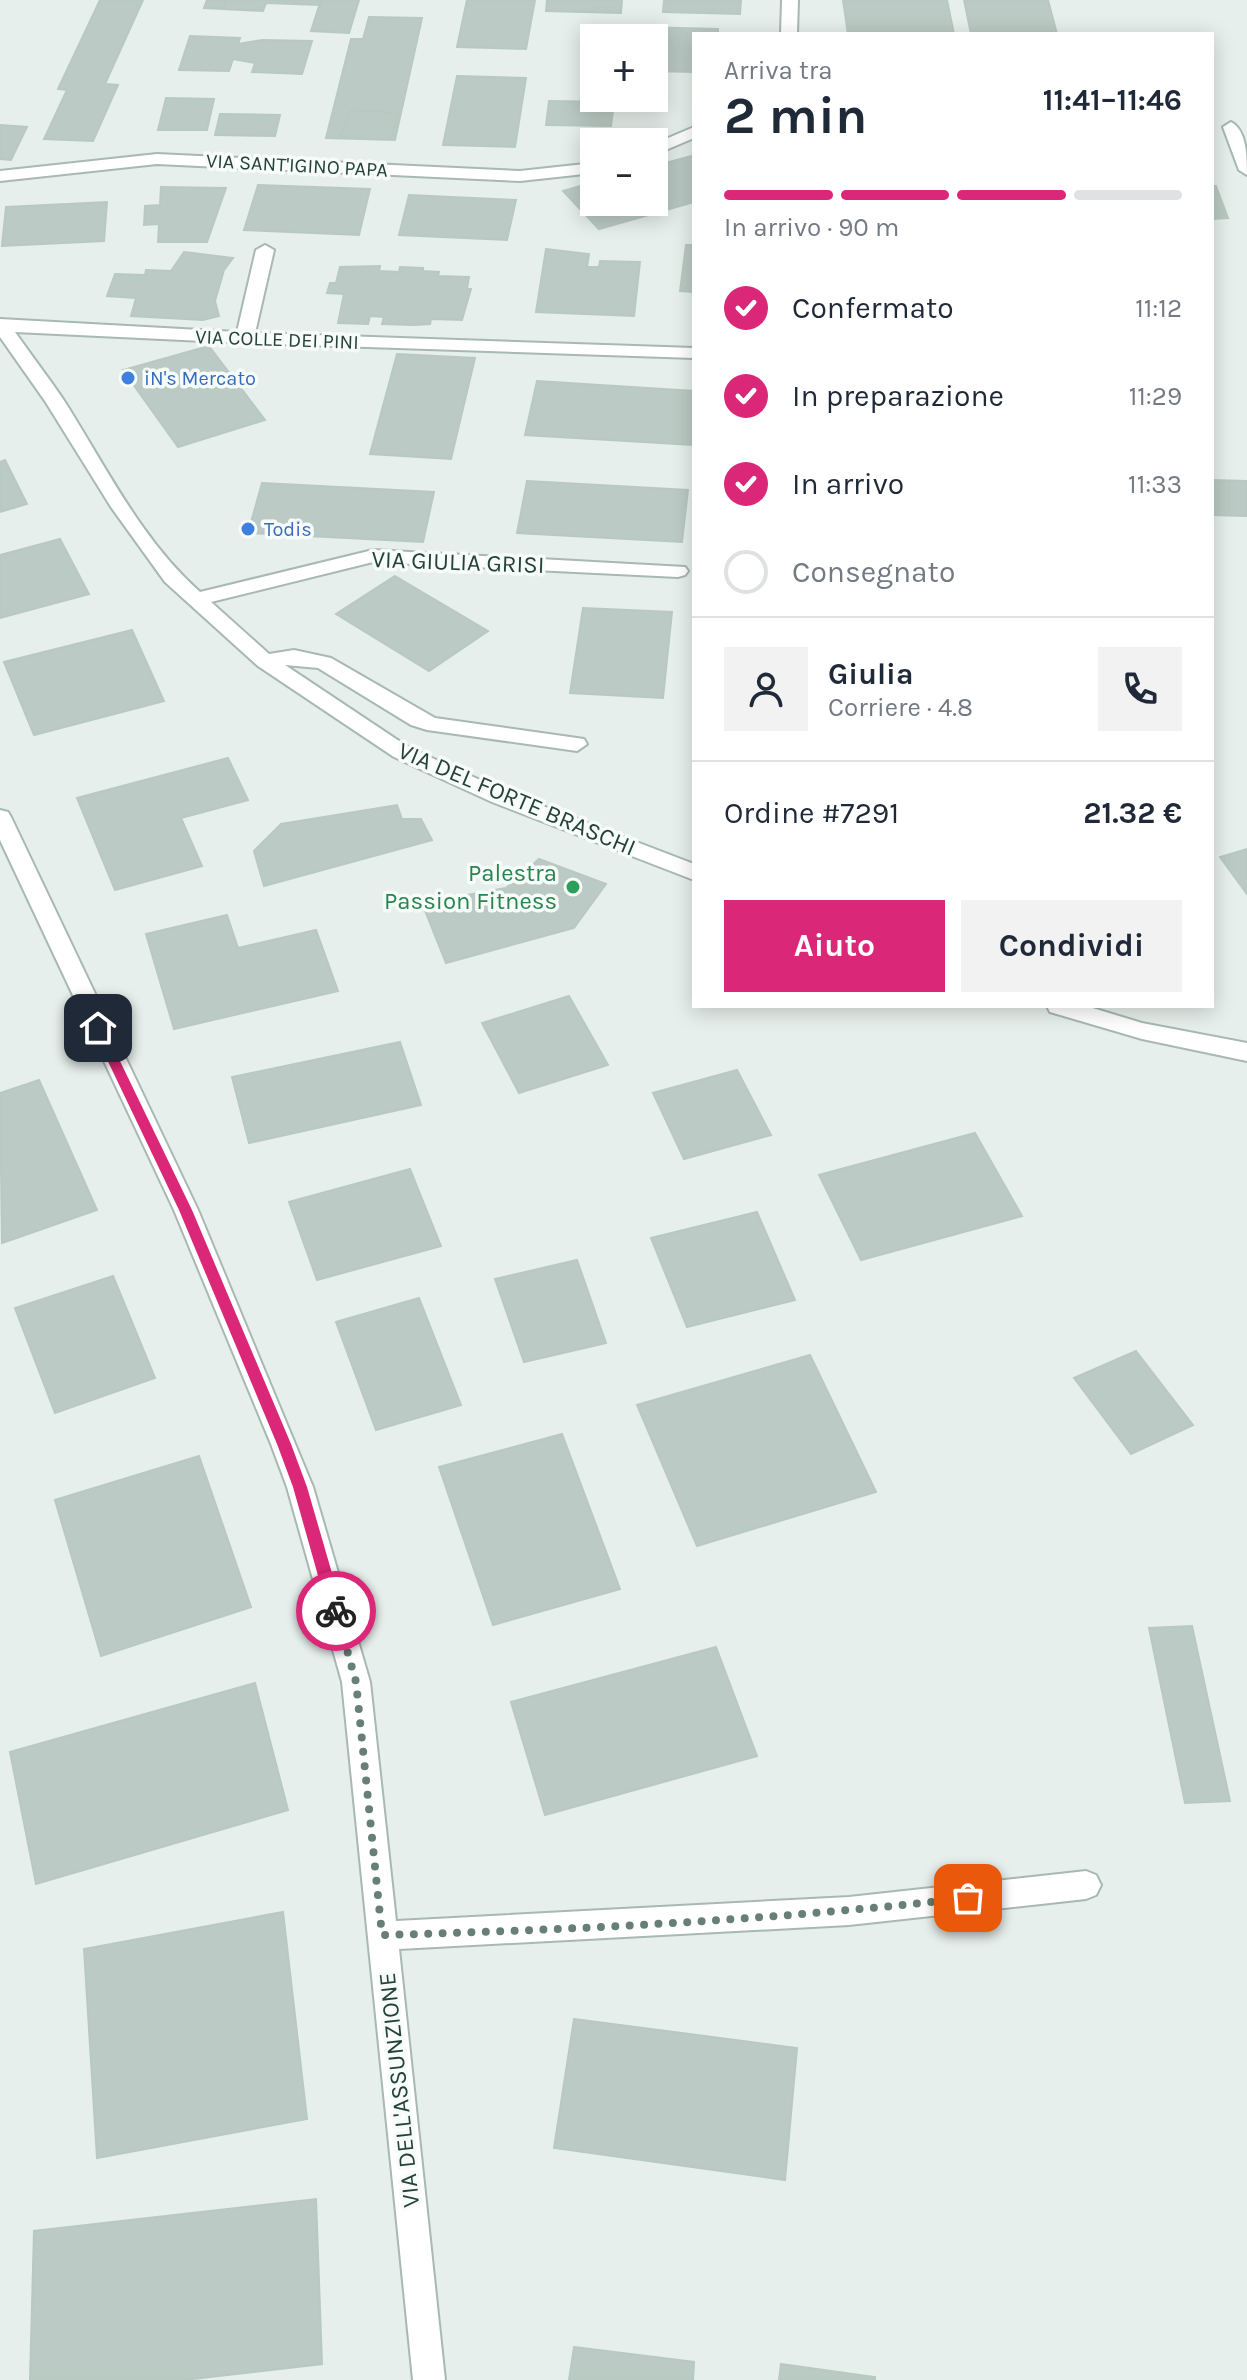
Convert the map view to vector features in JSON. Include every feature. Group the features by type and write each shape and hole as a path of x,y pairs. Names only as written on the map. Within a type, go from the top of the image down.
{"street":[{"path":"789,32 790,0"},
{"path":"1231,127 1247,170"},
{"path":"668,144 692,133"},
{"name":"VIA SANT'IGINO PAPA","path":"0,176 157,159 505,176 580,170"},
{"path":"245,338 265,250"},
{"name":"VIA COLLE DEI PINI","path":"1,325 245,338 692,353"},
{"name":"VIA DEL FORTE BRASCHI","path":"1,325 54,400 127,518 172,578 265,661 401,752 499,797 692,871"},
{"name":"VIA GIULIA GRISI","path":"194,600 373,556 678,571"},
{"path":"265,661 294,657 324,663 418,720 434,725 577,744"},
{"name":"VIA DELL'ASSUNZIONE","path":"0,817 186,1210 300,1487 356,1682 429,2380"},
{"path":"1065,1008 1142,1031 1247,1052"},
{"path":"382,1935 849,1911 1086,1885"}],"building":[{"path":"100,0 143,0 105,84 118,85 93,141 44,139 67,90 58,89"},
{"path":"207,0 226,0 223,9 204,8"},
{"path":"226,0 321,0 320,5 266,3 263,11 223,9"},
{"path":"321,0 359,0 349,33 311,31"},
{"path":"467,0 535,0 526,49 457,47"},
{"path":"547,0 622,0 621,13 546,11"},
{"path":"664,0 741,0 740,14 663,12"},
{"path":"843,0 947,0 954,32 848,32"},
{"path":"964,0 1048,0 1056,32 971,32"},
{"path":"369,17 422,18 395,140 326,138 351,39 363,39"},
{"path":"668,28 718,29 718,32 692,32 692,72 668,71"},
{"path":"190,36 240,38 238,44 262,40 312,41 302,74 252,72 255,63 233,59 229,71 179,70"},
{"path":"457,76 526,78 515,147 443,145"},
{"path":"166,98 214,99 207,130 158,130"},
{"path":"549,101 580,101 580,112 613,112 611,126 546,125"},
{"path":"351,110 399,113 390,140 340,137"},
{"path":"220,114 280,115 275,136 215,135"},
{"path":"0,125 27,127 11,160 0,159"},
{"path":"692,157 692,203 668,209 668,162"},
{"path":"258,185 370,189 359,235 244,230"},
{"path":"580,186 580,209 563,191"},
{"path":"1214,186 1216,186 1228,218 1214,219"},
{"path":"161,187 226,188 207,242 158,242 159,224 144,225 145,206 160,205"},
{"path":"409,195 516,200 507,240 399,235"},
{"path":"107,202 104,241 2,246 6,207"},
{"path":"587,216 645,216 599,229"},
{"path":"686,245 692,245 692,292 680,291"},
{"path":"546,249 589,254 587,267 599,267 600,261 640,262 634,316 536,312"},
{"path":"184,252 233,258 224,270 215,301 219,316 203,320 131,316 136,298 107,296 115,274 145,275 146,270 171,271"},
{"path":"380,266 379,271 399,272 400,267 423,268 423,271 439,272 438,276 469,277 467,289 471,289 462,320 431,319 430,324 414,325 382,324 384,317 370,316 368,324 338,323 344,294 327,293 330,283 336,283 340,267"},
{"path":"209,346 265,420 178,447 123,370"},
{"path":"397,354 475,358 451,459 370,454"},
{"path":"537,381 692,391 692,445 525,435"},
{"path":"5,460 27,504 0,512 0,462"},
{"path":"1214,480 1247,481 1247,516 1214,515"},
{"path":"527,481 688,490 682,542 517,533"},
{"path":"262,483 434,492 423,542 248,533"},
{"path":"60,539 89,594 0,618 0,555"},
{"path":"395,576 488,631 429,671 336,614"},
{"path":"583,608 672,612 663,698 570,693"},
{"path":"132,630 164,701 34,735 4,662"},
{"path":"228,758 248,800 181,818 202,866 115,890 77,798"},
{"path":"397,805 402,819 421,819 432,840 264,886 254,851 281,824"},
{"path":"1247,849 1247,894 1220,857"},
{"path":"539,859 606,884 574,928 446,963 422,903 506,888"},
{"path":"227,915 238,948 316,930 338,991 174,1029 146,934"},
{"path":"569,996 608,1065 519,1093 482,1023"},
{"path":"400,1042 421,1105 249,1143 232,1077"},
{"path":"737,1070 771,1135 684,1159 653,1093"},
{"path":"39,1080 97,1210 2,1243 0,1093"},
{"path":"975,1133 1022,1216 861,1260 819,1175"},
{"path":"410,1169 441,1246 317,1280 289,1202"},
{"path":"757,1212 795,1300 687,1327 651,1238"},
{"path":"577,1260 606,1343 524,1362 495,1279"},
{"path":"113,1276 155,1378 55,1413 15,1308"},
{"path":"419,1298 461,1405 376,1430 336,1322"},
{"path":"1136,1351 1193,1425 1131,1454 1074,1378"},
{"path":"810,1355 876,1492 697,1546 637,1405"},
{"path":"562,1434 620,1589 493,1625 439,1467"},
{"path":"199,1456 251,1607 101,1656 55,1500"},
{"path":"1192,1626 1230,1801 1185,1803 1149,1628"},
{"path":"716,1647 757,1756 545,1815 511,1702"},
{"path":"255,1683 288,1810 36,1884 10,1752"},
{"path":"283,1912 307,2119 97,2158 84,1949"},
{"path":"574,2019 797,2048 785,2180 554,2148"},
{"path":"316,2199 322,2364 184,2380 30,2380 34,2231"},
{"path":"574,2347 694,2362 693,2380 569,2380"},
{"path":"781,2364 875,2377 875,2380 779,2380"}],"way so far":[{"path":"336,1611 356,1682 382,1935 849,1911 968,1898"}],"place":[{"name":"iN's Mercato","path":"128,378"},
{"name":"Todis","path":"248,529"},
{"name":"Palestra Passion Fitness","path":"573,887"}],"route":[{"path":"98,1028 186,1210 284,1444 300,1487 336,1611"}]}
